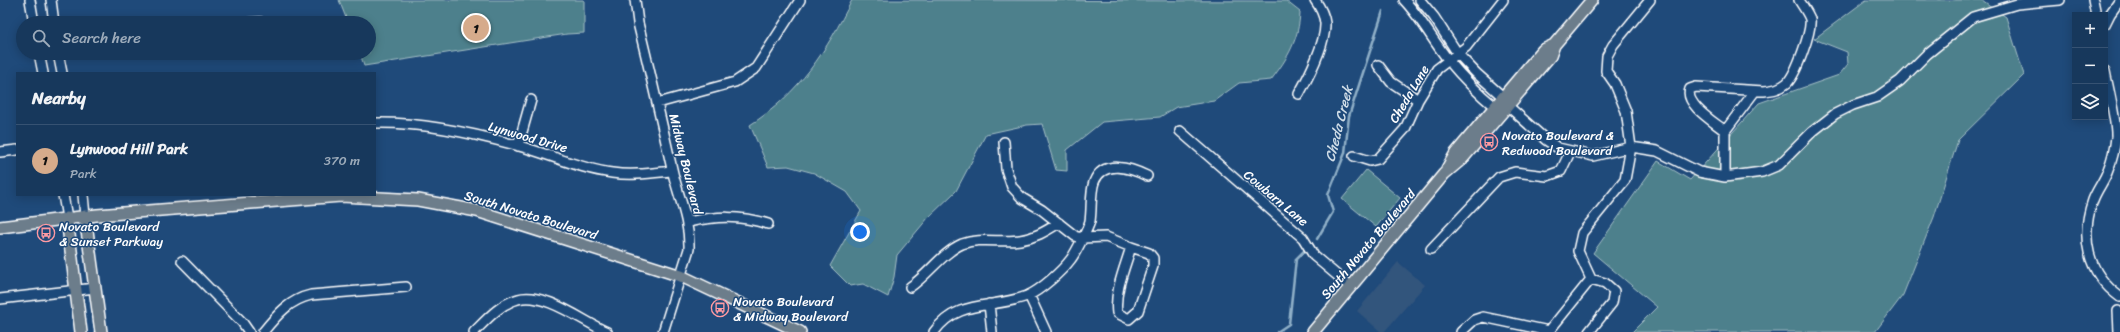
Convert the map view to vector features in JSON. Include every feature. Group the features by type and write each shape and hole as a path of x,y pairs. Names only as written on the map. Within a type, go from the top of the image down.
{"main road":[{"name":"South Novato Boulevard","path":"1444,174 1463,158 1506,102 1550,56 1554,45 1592,0"},
{"name":"South Novato Boulevard","path":"1313,332 1444,174 1456,153 1495,107 1506,102"},
{"name":"South Novato Boulevard","path":"0,227 85,216 341,196 418,200 478,211 681,276 800,332"},
{"path":"85,216 101,332"},
{"path":"67,218 81,332"}],"street":[{"path":"30,0 33,16"},
{"path":"51,0 53,16"},
{"name":"Midway Boulevard","path":"635,0 638,23 658,103 672,171 688,222 689,249 663,332"},
{"path":"658,103 735,82 756,68 800,0"},
{"path":"1300,94 1322,40 1325,24 1322,12 1315,0"},
{"path":"1404,0 1424,24 1449,61 1468,83 1495,107"},
{"path":"1420,0 1434,17 1458,54 1476,74 1546,140 1570,152 1593,156 1631,147 1658,151 1699,172 1725,177 1762,172 1779,165 1812,132 1835,114 1877,96 1900,81 1927,54 1973,17 2017,4 2060,0"},
{"name":"Cheda Lane","path":"1354,156 1370,161 1378,159 1405,129 1418,100 1437,69 1458,54 1479,31 1502,0"},
{"path":"1589,332 1612,303 1614,291 1605,283 1591,279 1578,251 1582,233 1625,180 1631,147 1626,111 1615,84 1606,71 1607,56 1613,45 1650,0"},
{"path":"1725,131 1692,103 1688,94 1690,88 1696,87 1755,91 1781,88 1788,82 1794,73 1808,34 1810,19 1799,0"},
{"path":"2093,0 2095,12"},
{"path":"2108,18 2120,0"},
{"path":"40,60 42,72"},
{"path":"59,60 62,72"},
{"path":"1378,65 1391,82 1418,100"},
{"path":"2107,84 2116,136 2108,170 2093,200 2087,228 2087,244 2096,272 2104,283 2120,297"},
{"path":"1725,177 1725,131 1755,91"},
{"path":"518,146 531,100"},
{"name":"Lynwood Drive","path":"376,123 466,133 518,146 611,173 640,175 672,171"},
{"name":"Cowbarn Lane","path":"1180,132 1303,238 1314,256 1351,287"},
{"path":"1004,142 1006,169 1012,187 1022,198 1074,236 1082,238 1106,238 1149,253 1153,258 1153,266 1138,311 1129,319 1123,318 1117,313 1116,306 1122,276 1131,247"},
{"path":"0,152 16,150"},
{"path":"1431,248 1499,177 1515,172 1547,176 1561,171 1570,152"},
{"path":"934,332 949,315 964,309 1011,301 1029,295 1055,276 1072,258 1090,223 1094,183 1097,175 1106,169 1118,167 1134,170 1147,176"},
{"path":"63,196 67,218"},
{"path":"83,196 85,216"},
{"path":"688,222 716,216 748,218 768,224"},
{"path":"910,287 961,245 974,241 1020,240 1039,236 1058,223"},
{"path":"182,261 242,322 249,332"},
{"path":"1461,332 1474,320 1483,317 1550,332 1591,279"},
{"path":"263,332 286,306 298,298 311,295 406,287"},
{"path":"0,299 95,288"},
{"path":"1029,295 1046,332"},
{"path":"474,332 506,304 526,298 540,300 566,310 607,332"},
{"path":"988,304 992,332"},
{"path":"2118,311 2119,332"}],"shaded area":[{"path":"1398,262 1425,285 1384,332 1381,332 1357,311"}],"green space":[{"path":"339,0 584,0 584,33 567,34 364,66 362,60 376,60 376,16 345,16"},
{"path":"852,0 1286,1 1300,12 1292,48 1283,64 1271,80 1239,83 1214,101 1176,107 1160,117 1102,122 1067,150 1067,171 1056,170 1042,124 1027,125 986,134 956,191 928,218 897,255 894,277 888,297 863,284 850,286 830,266 861,211 847,192 814,173 788,166 768,167 750,125 783,99 810,70 822,53"},
{"path":"1866,0 1982,0 2006,17 2024,75 1958,140 1934,217 1903,295 1875,332 1632,332 1657,307 1593,253 1658,161 1690,180 1759,103 1839,75 1848,64 1847,52 1814,39"},
{"path":"1366,170 1400,198 1376,227 1342,199"}],"waterway":[{"name":"Cheda Creek","path":"1317,239 1333,212 1328,195 1345,153 1349,116 1383,11"},
{"name":"Cheda Creek","path":"1277,332 1289,324 1296,259 1304,251"}],"place":[{"name":"Lynwood Hill Park","path":"476,28"},
{"name":"Novato Boulevard & Redwood Boulevard","path":"1489,142"},
{"name":"Novato Boulevard & Sunset Parkway","path":"46,233"},
{"name":"Novato Boulevard & Midway Boulevard","path":"720,308"}]}
